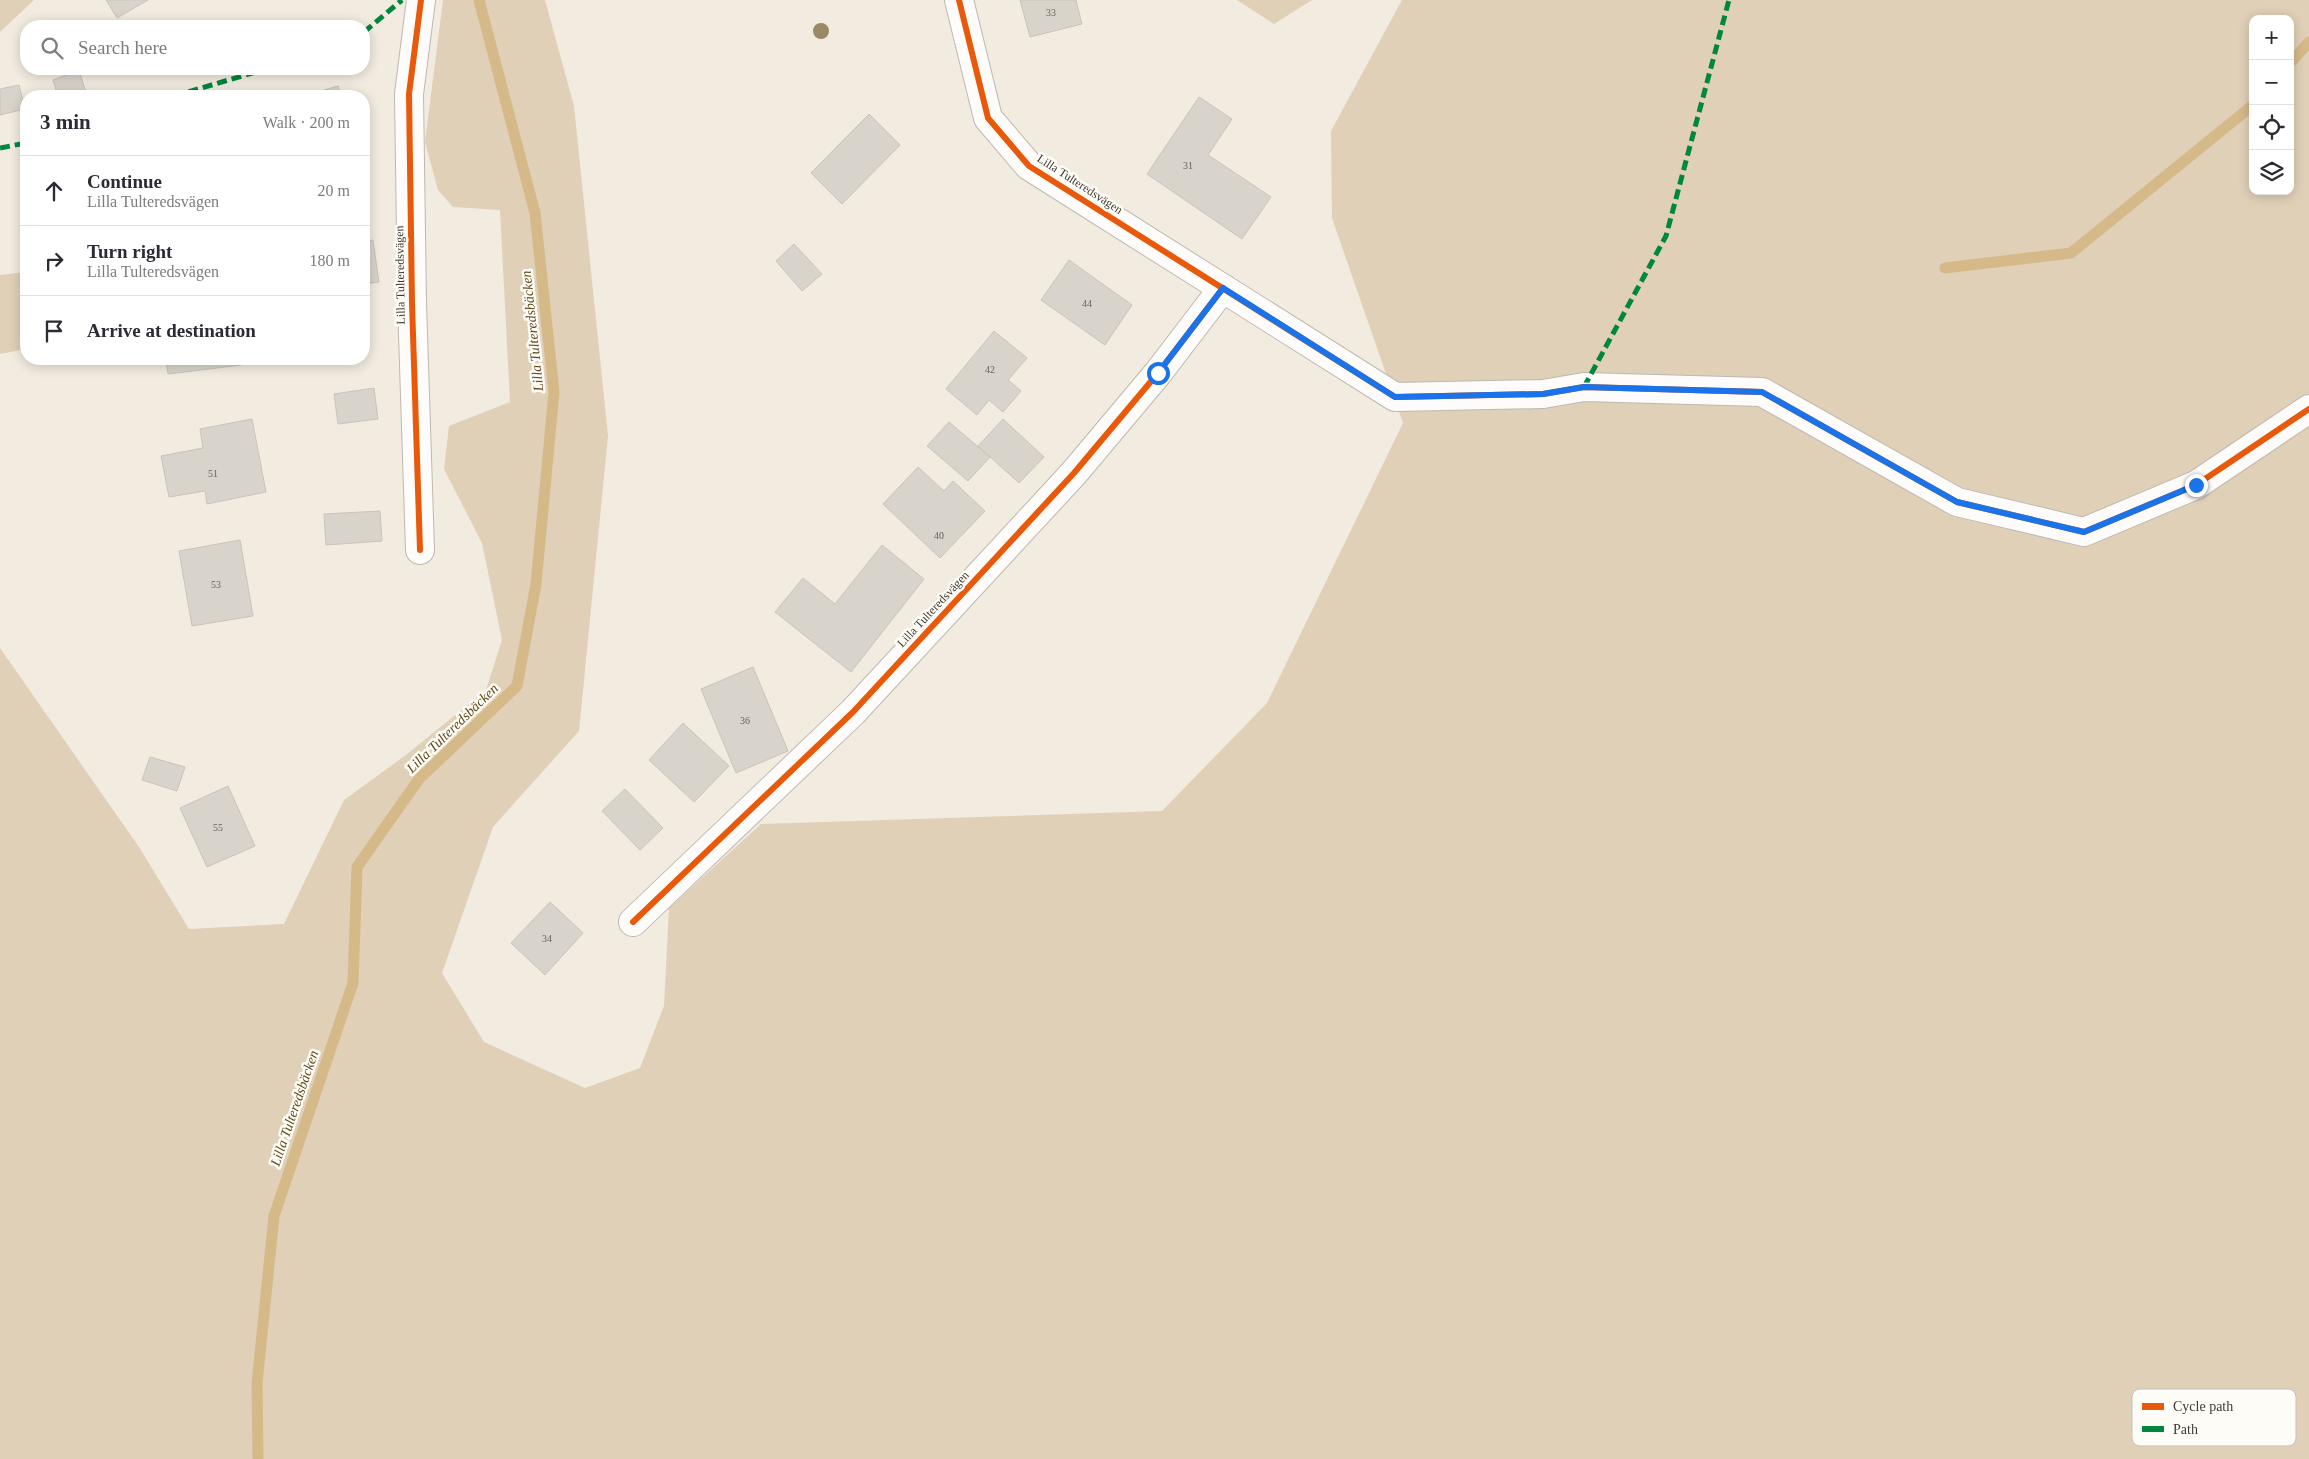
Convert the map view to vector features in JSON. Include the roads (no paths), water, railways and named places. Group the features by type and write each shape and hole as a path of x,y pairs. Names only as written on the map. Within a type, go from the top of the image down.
{"street":[{"name":"Lilla Tulteredsvägen","path":"420,550 412,303 409,94 421,0"},
{"name":"Lilla Tulteredsvägen","path":"959,0 988,118 1029,166 1395,397 1543,394 1584,387 1762,392 1957,502 2084,532 2196,485 2309,410"},
{"name":"Lilla Tulteredsvägen","path":"633,922 853,712 1074,473 1158,373 1223,288"}],"waterway":[{"name":"Lilla Tulteredsbäcken","path":"258,1459 257,1383 274,1216 353,983 357,867 419,779 517,686 536,584 554,392 535,213 479,0"},
{"path":"2293,60 2309,42"},
{"path":"1945,268 2071,253 2249,108"}]}
